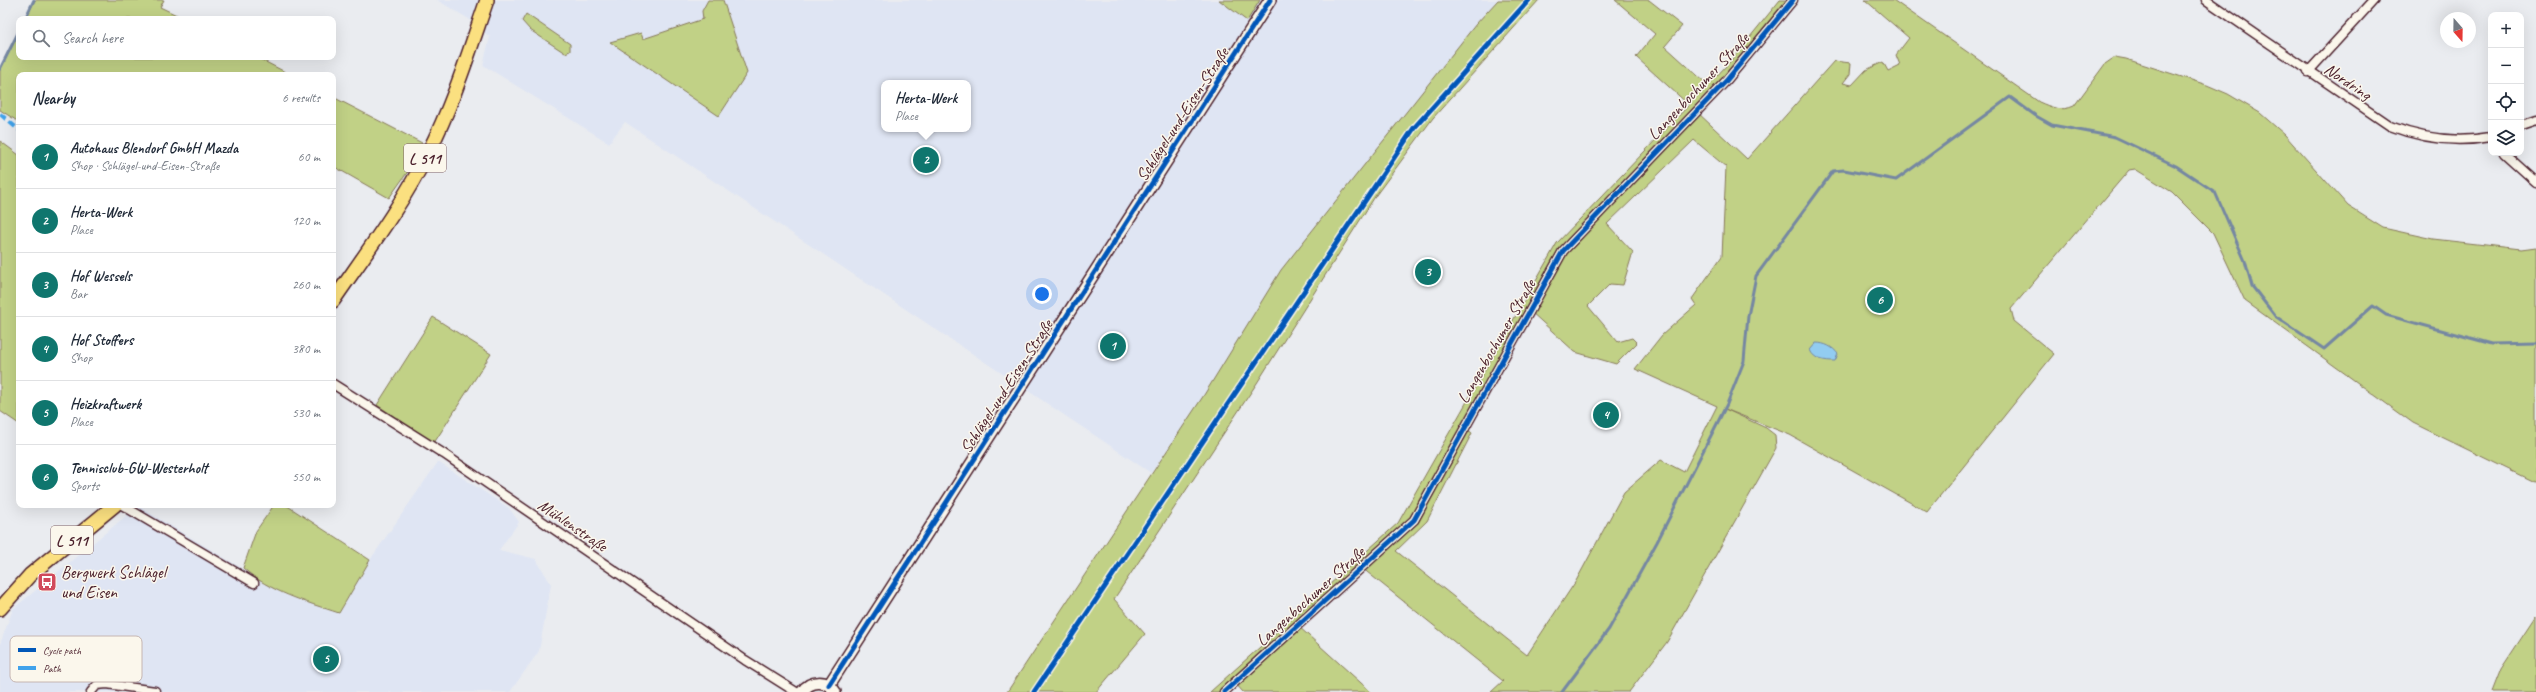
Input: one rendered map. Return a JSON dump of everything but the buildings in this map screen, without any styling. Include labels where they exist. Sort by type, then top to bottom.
[{"type":"main road","name":"L 511","points":[[336,297],[398,206],[428,154],[451,104],[487,0]]},
{"type":"main road","name":"L 511","points":[[0,609],[30,575],[111,508]]},
{"type":"main road","name":"L 511","points":[[0,597],[21,579],[30,575]]},
{"type":"street","name":"Schlägel-und-Eisen-Straße","points":[[802,692],[813,683],[832,689],[1270,0]]},
{"type":"street","name":"Langenbochumer Straße","points":[[1224,692],[1414,520],[1563,251],[1726,81],[1793,0]]},
{"type":"street","name":"Nordring","points":[[2206,0],[2379,120],[2411,134],[2447,140],[2488,137]]},
{"type":"street","points":[[2308,72],[2374,0]]},
{"type":"street","points":[[2524,125],[2536,121]]},
{"type":"street","points":[[2507,156],[2536,182]]},
{"type":"street","name":"Mühlenstraße","points":[[336,386],[444,454],[745,660],[796,692]]},
{"type":"street","points":[[127,508],[254,583]]},
{"type":"street","points":[[90,692],[97,685],[107,684],[155,691]]},
{"type":"shaded area","points":[[437,0],[1498,0],[1477,23],[1381,147],[1151,473],[625,122],[609,143],[483,65],[490,37],[469,19]]},
{"type":"shaded area","points":[[438,462],[509,508],[519,522],[499,550],[536,559],[551,584],[539,651],[510,692],[0,692],[0,644],[13,609],[136,508],[141,508],[286,595],[339,613],[370,560]]},
{"type":"green space","points":[[35,0],[164,0],[160,7],[179,16],[27,16]]},
{"type":"green space","points":[[708,0],[723,0],[747,73],[719,116],[610,42],[641,33],[643,39],[703,19],[702,11]]},
{"type":"green space","points":[[1219,0],[1260,0],[1247,21]]},
{"type":"green space","points":[[1498,0],[1539,0],[1433,118],[1376,195],[1257,383],[1114,599],[1145,634],[1096,692],[1007,692],[1204,395],[1281,270],[1476,24]]},
{"type":"green space","points":[[1615,0],[1649,0],[1682,26],[1665,46],[1708,85],[1728,64],[1780,0],[1793,0],[1696,111],[1747,159],[1834,61],[1851,63],[1850,74],[1843,83],[1852,85],[1866,70],[1883,62],[1888,71],[1900,65],[1896,55],[1909,38],[1865,0],[1893,0],[2039,102],[2048,106],[2065,109],[2074,106],[2105,64],[2115,57],[2126,59],[2207,85],[2228,94],[2260,113],[2285,135],[2348,206],[2383,228],[2433,239],[2521,249],[2536,247],[2536,483],[2413,423],[2245,301],[2213,233],[2172,192],[2135,169],[2129,170],[2011,309],[2014,321],[2054,354],[1927,512],[1790,435],[1725,409],[1766,428],[1775,435],[1776,448],[1667,642],[1629,692],[1491,692],[1503,681],[1362,568],[1298,626],[1371,692],[1243,692],[1235,683],[1224,692],[1210,692],[1398,523],[1557,243],[1689,105],[1636,57],[1655,34]],"holes":[[[1694,140],[1726,167],[1722,256],[1692,299],[1696,305],[1662,335],[1635,369],[1717,406],[1684,472],[1661,460],[1624,492],[1576,581],[1527,655],[1396,551],[1427,521],[1472,433],[1464,427],[1530,311],[1575,352],[1616,364],[1637,343],[1632,338],[1618,342],[1588,306],[1610,284],[1623,285],[1633,252],[1607,224]]]},
{"type":"green space","points":[[526,14],[570,44],[570,51],[565,53],[530,30],[522,21]]},
{"type":"green space","points":[[16,39],[16,60],[262,60],[285,72],[16,72],[16,120],[0,110],[0,70]]},
{"type":"green space","points":[[336,99],[422,143],[409,170],[389,198],[336,168]]},
{"type":"green space","points":[[0,141],[16,153],[16,422],[0,411]]},
{"type":"green space","points":[[433,317],[491,354],[434,443],[377,405]]},
{"type":"green space","points":[[272,508],[291,508],[370,560],[339,613],[277,590],[265,584],[243,568],[256,531]]},
{"type":"green space","points":[[2536,616],[2536,692],[2492,692],[2501,669]]},
{"type":"water","points":[[1816,343],[1826,345],[1834,349],[1838,354],[1835,361],[1824,360],[1814,356],[1810,350]]},
{"type":"waterway","points":[[26,16],[34,0]]},
{"type":"waterway","points":[[0,69],[16,37]]},
{"type":"waterway","points":[[1562,692],[1609,629],[1657,542],[1727,404],[1744,361],[1748,316],[1756,276],[1833,171],[1844,170],[1896,180],[2010,97],[2036,116],[2052,125],[2115,137],[2176,166],[2215,192],[2245,261],[2252,286],[2275,316],[2324,349],[2373,306],[2386,315],[2492,344],[2536,343]]},
{"type":"marked path","points":[[0,114],[16,127]]},
{"type":"cycle path","points":[[829,685],[1270,0]]},
{"type":"cycle path","points":[[1034,692],[1414,128],[1529,0]]},
{"type":"cycle path","points":[[1224,692],[1414,520],[1563,251],[1726,81],[1793,0]]},
{"type":"place","name":"Herta-Werk","points":[[926,160]]},
{"type":"place","name":"Hof Wessels","points":[[1428,272]]},
{"type":"place","name":"Tennisclub-GW-Westerholt","points":[[1880,300]]},
{"type":"place","name":"Autohaus Blendorf GmbH Mazda","points":[[1113,346]]},
{"type":"place","name":"Hof Stoffers","points":[[1606,415]]},
{"type":"place","name":"Bergwerk Schlägel und Eisen","points":[[47,582]]},
{"type":"place","name":"Heizkraftwerk","points":[[326,659]]}]
